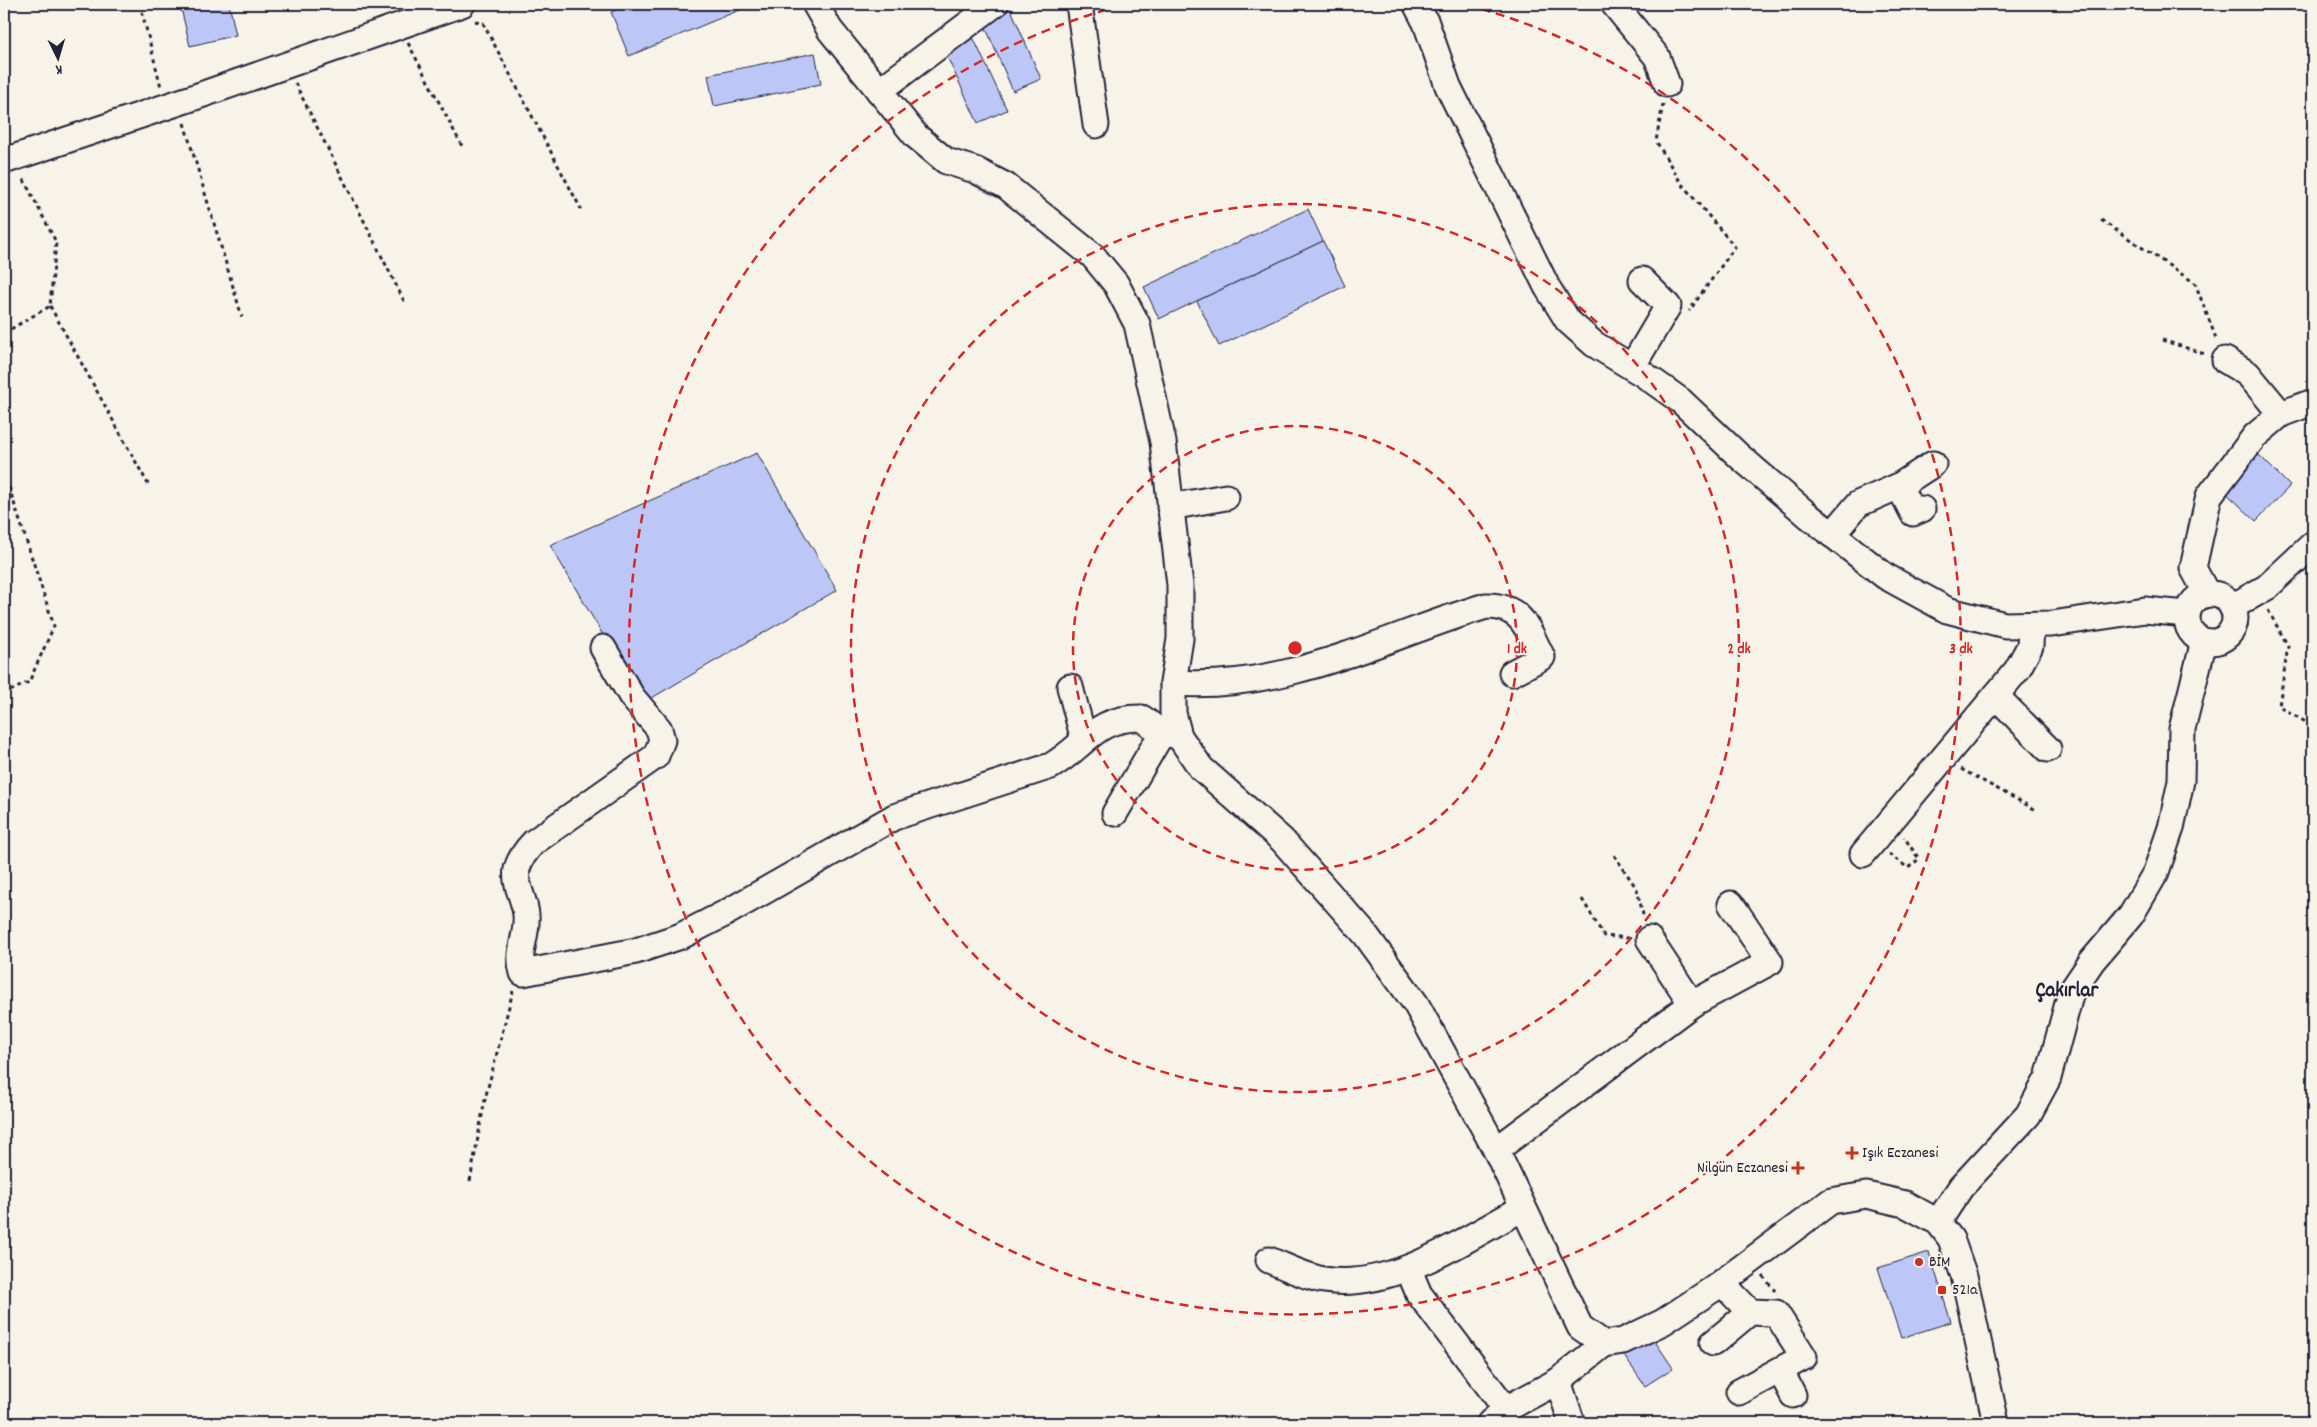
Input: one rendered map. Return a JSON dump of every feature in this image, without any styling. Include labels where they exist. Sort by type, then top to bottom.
[{"type":"street","points":[[8,159],[172,105],[460,4]]},
{"type":"street","points":[[815,4],[830,30],[916,136],[946,161],[975,170],[1006,186],[1093,256],[1116,284],[1136,324],[1162,442],[1180,585],[1180,639],[1170,735],[1115,813]]},
{"type":"street","points":[[879,91],[994,4]]},
{"type":"street","points":[[1079,4],[1096,125]]},
{"type":"street","points":[[1416,4],[1426,23],[1448,86],[1547,287],[1568,321],[1594,344],[1632,367],[1681,402],[1739,456],[1885,576],[1947,610],[2005,626],[2032,625],[2145,610],[2187,614]]},
{"type":"street","points":[[1614,4],[1657,57],[1666,84]]},
{"type":"street","points":[[1632,367],[1668,306],[1642,280]]},
{"type":"street","points":[[2225,360],[2248,374],[2281,414]]},
{"type":"street","points":[[2207,594],[2194,568],[2209,496],[2256,436],[2281,414],[2313,402]]},
{"type":"street","points":[[1832,534],[1858,504],[1899,486],[1933,464]]},
{"type":"street","points":[[1899,486],[1912,513],[1922,509]]},
{"type":"street","points":[[1170,507],[1226,497]]},
{"type":"street","points":[[2232,606],[2267,587],[2313,544]]},
{"type":"street","points":[[2207,594],[2222,596],[2232,606],[2234,622],[2227,636],[2212,642],[2204,641],[2192,634],[2187,614],[2193,601],[2207,594]]},
{"type":"street","points":[[1174,683],[1210,684],[1270,678],[1345,656],[1486,606],[1501,607],[1517,614],[1523,621],[1542,657],[1512,673]]},
{"type":"street","points":[[1868,848],[1996,696],[2024,658],[2030,646],[2032,625]]},
{"type":"street","points":[[1938,1222],[1961,1187],[2028,1115],[2048,1078],[2071,992],[2092,961],[2131,915],[2156,872],[2171,828],[2179,790],[2182,729],[2204,641]]},
{"type":"street","points":[[604,648],[632,697],[659,729],[661,746],[656,756],[534,842],[523,854],[516,879],[526,914],[520,956],[523,973],[636,951],[681,936],[724,914],[894,817],[932,803],[1037,772],[1061,760],[1104,725],[1129,718],[1142,718],[1170,735],[1201,768],[1282,840],[1365,934],[1416,1004],[1496,1150],[1580,1327],[1604,1344]]},
{"type":"street","points":[[1070,687],[1084,740]]},
{"type":"street","points":[[1996,696],[2048,749]]},
{"type":"street","points":[[1496,1150],[1692,1004],[1770,962],[1731,904]]},
{"type":"street","points":[[1649,939],[1692,1004]]},
{"type":"street","points":[[1408,1268],[1419,1294],[1498,1416],[1558,1381],[1604,1344],[1623,1341],[1662,1322],[1722,1282],[1831,1201],[1866,1195],[1905,1204],[1938,1222],[1950,1239],[1964,1276],[1996,1423]]},
{"type":"street","points":[[1269,1260],[1322,1280],[1348,1281],[1370,1278],[1408,1268],[1435,1256],[1522,1208]]},
{"type":"street","points":[[1722,1282],[1750,1312]]},
{"type":"street","points":[[1713,1343],[1750,1312],[1776,1313],[1804,1357],[1739,1392]]},
{"type":"street","points":[[1780,1370],[1793,1395]]},
{"type":"street","points":[[1558,1381],[1572,1423]]},
{"type":"path","points":[[140,4],[242,317]]},
{"type":"path","points":[[460,4],[466,19],[483,23],[580,209]]},
{"type":"path","points":[[398,25],[463,148]]},
{"type":"path","points":[[286,65],[405,303]]},
{"type":"path","points":[[1666,84],[1656,141],[1681,183],[1735,247],[1683,318]]},
{"type":"path","points":[[8,159],[56,242],[50,306],[148,484]]},
{"type":"path","points":[[2101,220],[2195,283],[2225,360]]},
{"type":"path","points":[[4,333],[50,306]]},
{"type":"path","points":[[2162,340],[2225,360]]},
{"type":"path","points":[[4,472],[54,626],[29,682],[4,694]]},
{"type":"path","points":[[2257,593],[2288,646],[2279,706],[2309,724]]},
{"type":"path","points":[[1943,759],[2038,811]]},
{"type":"path","points":[[1868,848],[1908,868],[1919,859],[1892,820]]},
{"type":"path","points":[[1582,899],[1604,936],[1649,939],[1637,889],[1614,855]]},
{"type":"path","points":[[470,1181],[485,1099],[514,986],[523,973]]},
{"type":"building","points":[[180,4],[229,4],[236,35],[190,46]]},
{"type":"building","points":[[630,4],[754,4],[629,56],[611,12]]},
{"type":"building","points":[[1010,7],[1041,79],[1013,91],[982,19]]},
{"type":"building","points":[[973,37],[1007,110],[978,123],[944,50]]},
{"type":"building","points":[[815,53],[821,84],[714,106],[708,75]]},
{"type":"building","points":[[1308,209],[1323,241],[1159,319],[1144,287]]},
{"type":"building","points":[[1323,241],[1345,286],[1219,346],[1197,301]]},
{"type":"building","points":[[757,453],[837,590],[643,703],[550,545]]},
{"type":"building","points":[[2259,455],[2290,486],[2256,521],[2224,491]]},
{"type":"building","points":[[1929,1252],[1951,1322],[1901,1338],[1878,1268]]},
{"type":"building","points":[[1650,1334],[1673,1368],[1645,1386],[1622,1353]]},
{"type":"place","name":"Işık Eczanesi","points":[[1852,1153]]},
{"type":"place","name":"Nilgün Eczanesi","points":[[1798,1168]]},
{"type":"place","name":"BİM","points":[[1919,1262]]},
{"type":"place","name":"521a","points":[[1942,1290]]},
{"type":"district","name":"Çakırlar","points":[[2067,992]]}]
